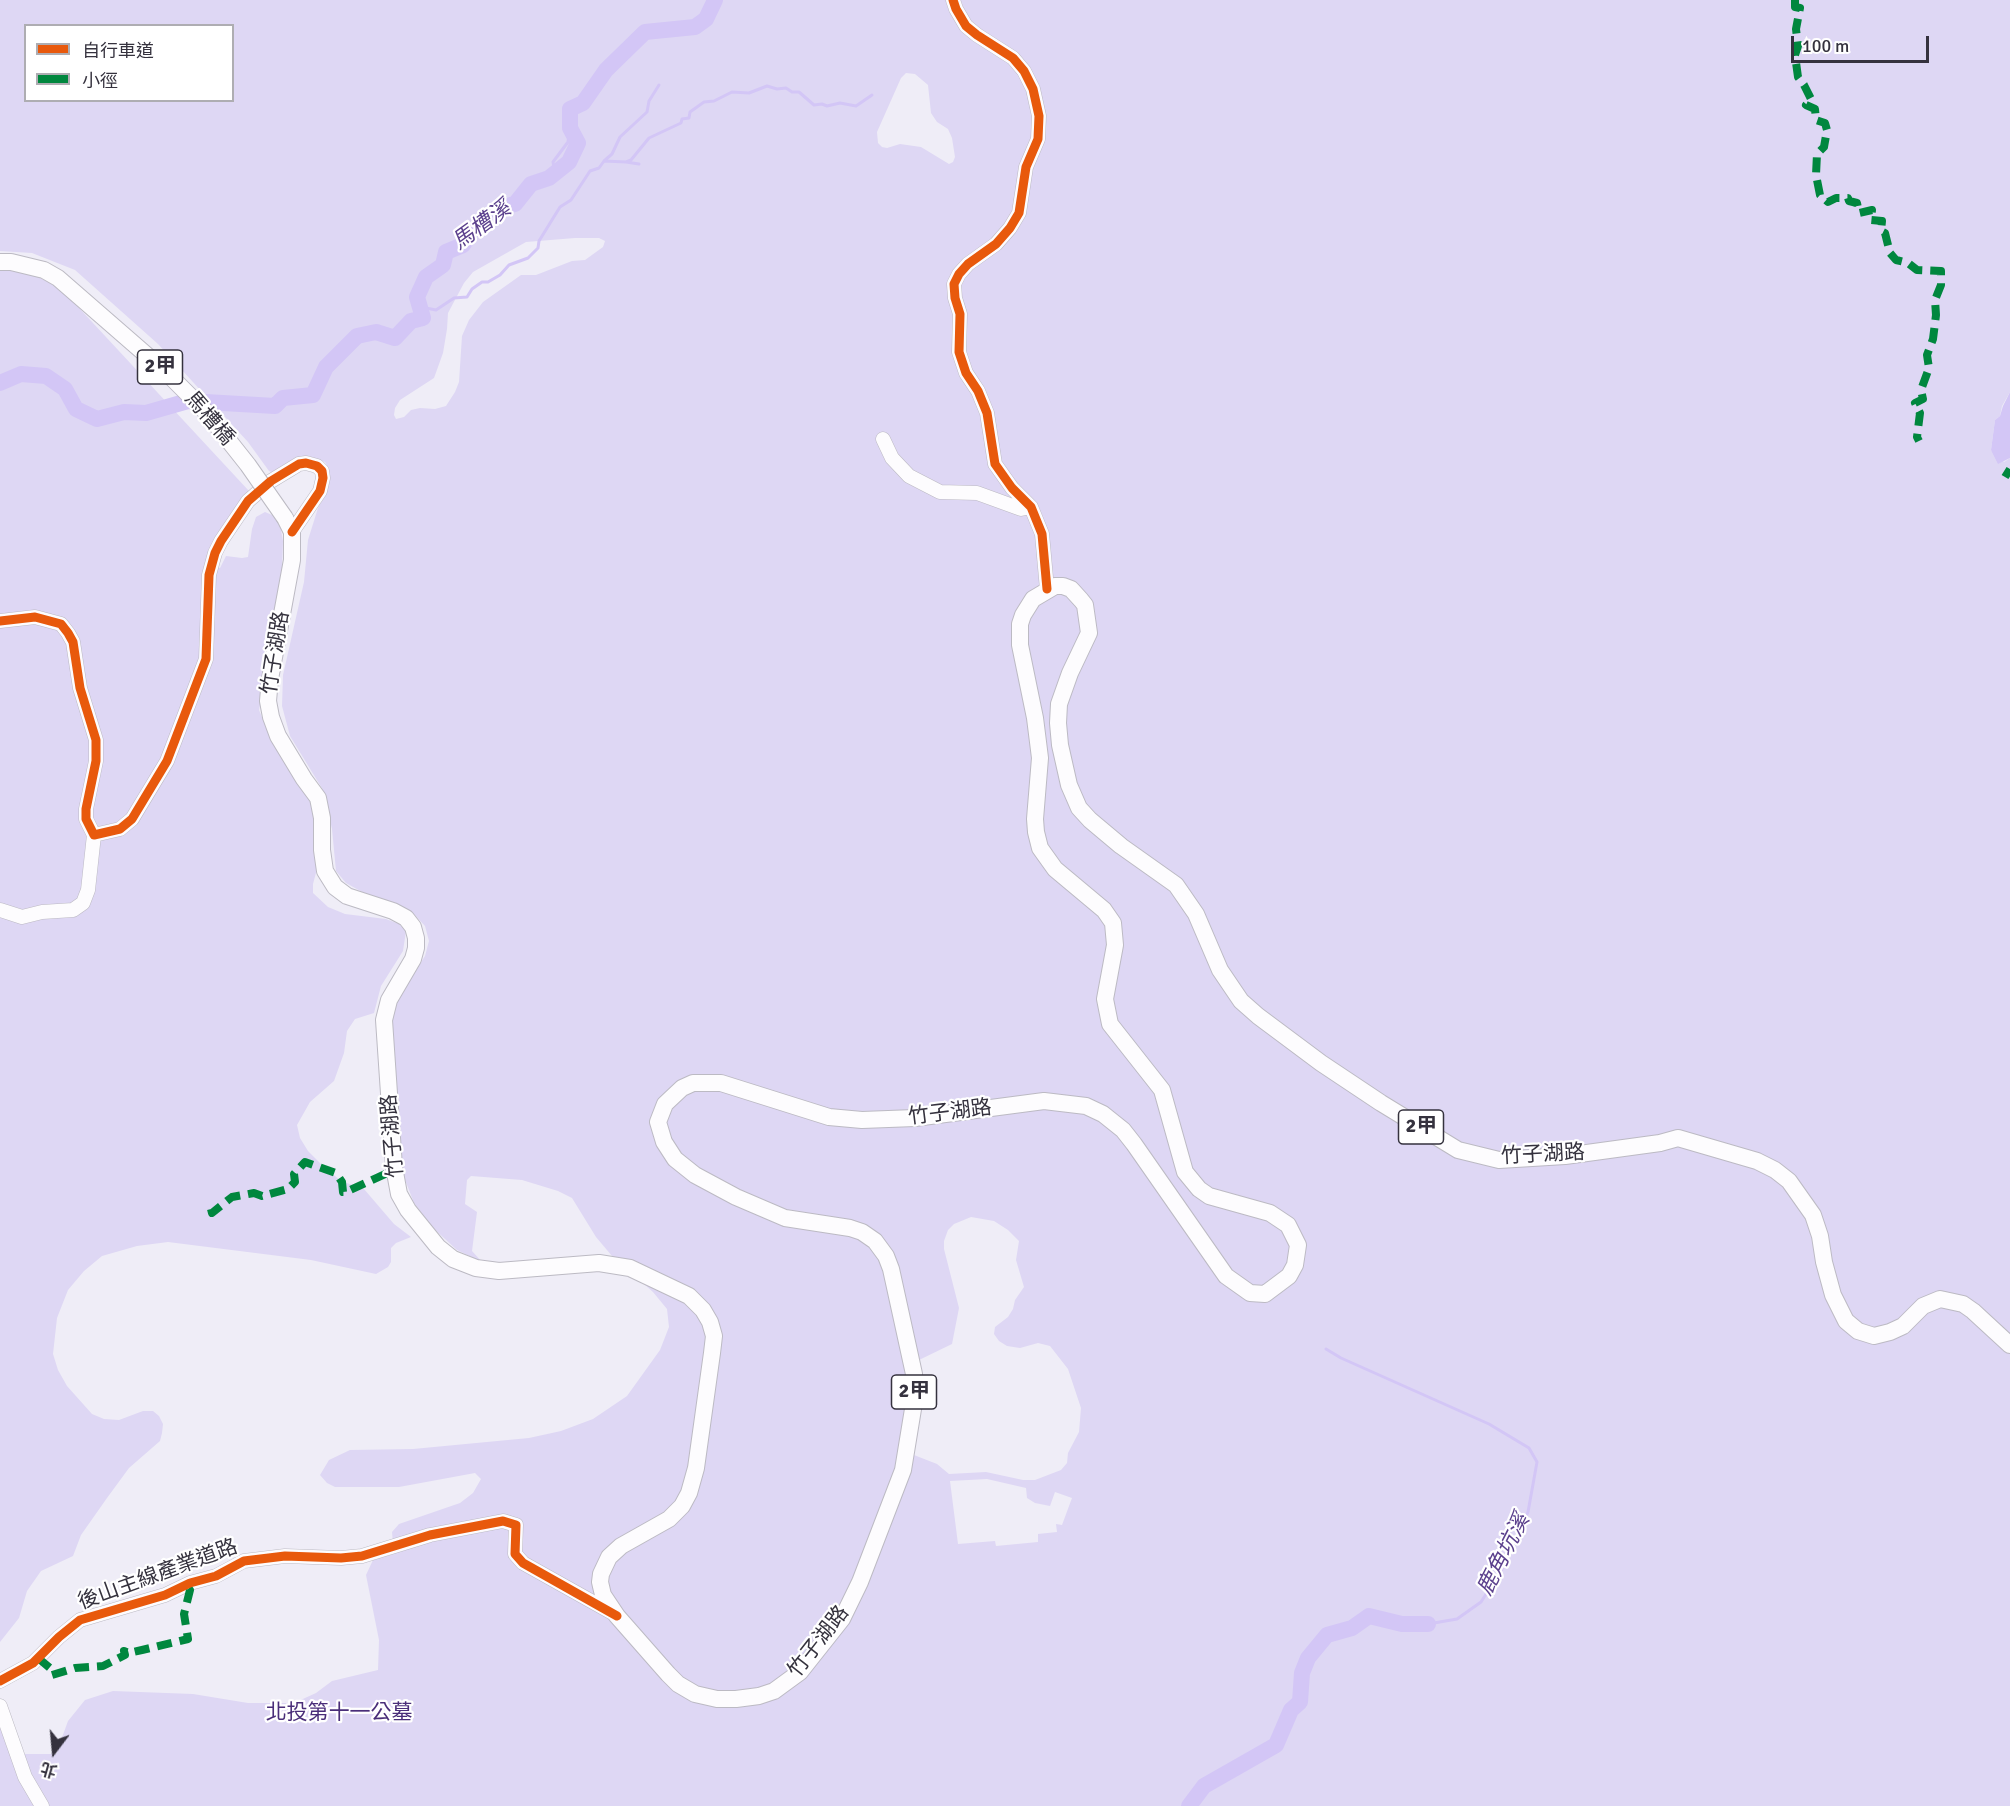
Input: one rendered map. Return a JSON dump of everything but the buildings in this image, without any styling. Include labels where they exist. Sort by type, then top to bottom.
[{"type":"main road","name":"馬槽橋","points":[[0,262],[11,262],[44,270],[58,278],[166,372],[206,412],[248,465],[288,525]]},
{"type":"main road","name":"竹子湖路","points":[[288,525],[292,560],[270,679],[268,701],[271,717],[278,736],[318,798],[322,818],[322,850],[325,871],[335,887],[346,896],[393,911],[406,918],[413,927],[416,938],[416,948],[412,959],[388,1000],[384,1020],[394,1167],[399,1194],[408,1210],[438,1247],[453,1259],[476,1268],[499,1271],[599,1263],[630,1268],[689,1296],[703,1310],[710,1322],[714,1336],[712,1353],[696,1468],[688,1493],[682,1506],[669,1519],[621,1546],[609,1557],[600,1582],[603,1595],[617,1616],[668,1674],[678,1684],[695,1694],[717,1699],[736,1699],[759,1696],[774,1691],[800,1672],[842,1619],[860,1582],[903,1470],[914,1403],[914,1374],[891,1269],[875,1241],[862,1232],[850,1228],[785,1218],[715,1186],[675,1160],[664,1142],[658,1122],[665,1104],[682,1088],[693,1083],[721,1083],[829,1117],[862,1120],[915,1118],[1044,1101],[1086,1106],[1123,1130],[1226,1276],[1250,1293],[1265,1294],[1289,1276],[1295,1265],[1298,1245],[1288,1225],[1270,1213],[1209,1196],[1199,1189],[1185,1172],[1162,1090],[1110,1024],[1105,999],[1115,945],[1113,923],[1104,910],[1055,868],[1040,848],[1035,832],[1040,758],[1035,718],[1020,645],[1020,624],[1033,598],[1047,589],[1063,586],[1071,590],[1085,605],[1089,633],[1070,673],[1059,704],[1060,745],[1069,785],[1079,808],[1121,846],[1176,885],[1196,914],[1220,970],[1241,1001],[1258,1016],[1321,1063],[1458,1150],[1498,1160],[1543,1158],[1650,1144],[1678,1138],[1757,1161],[1789,1180],[1804,1198],[1814,1215],[1833,1295],[1846,1321],[1858,1330],[1874,1335],[1890,1332],[1904,1326],[1923,1306],[1940,1299],[1963,1304],[2010,1345]]},
{"type":"street","points":[[953,0],[966,26],[1013,57],[1024,71],[1033,89],[1039,116],[1038,139],[1026,167],[1019,213],[996,244],[968,264],[954,284],[960,314],[959,352],[966,373],[978,391],[987,413],[995,464],[1012,488],[1031,507],[1042,534],[1047,589]]},
{"type":"street","points":[[883,439],[892,458],[909,476],[940,492],[977,493],[1020,509],[1031,507]]},
{"type":"street","points":[[94,835],[120,829],[132,819],[167,761],[206,659],[209,575],[221,541],[248,501],[271,481],[299,464],[317,466],[322,471],[323,478],[320,491],[288,525]]},
{"type":"street","points":[[0,621],[35,617],[61,624],[69,633],[73,642],[80,688],[96,740],[96,761],[86,809],[86,819],[94,835],[88,890],[83,903],[73,910],[22,916],[0,910]]},
{"type":"street","name":"後山主線產業道路","points":[[0,1681],[33,1663],[59,1636],[80,1620],[165,1595],[190,1583],[216,1576],[244,1561],[285,1556],[341,1558],[362,1556],[430,1535],[503,1521],[516,1525],[515,1554],[523,1563],[617,1616]]},
{"type":"street","points":[[0,1706],[25,1777],[42,1806]]},
{"type":"green space","name":"北投第十一公墓","points":[[0,0],[2010,0],[2010,392],[2002,406],[2000,416],[1995,420],[1991,450],[2004,462],[2010,458],[2010,1806],[0,1806],[0,1720],[12,1754],[56,1754],[68,1721],[85,1700],[113,1691],[193,1694],[248,1703],[294,1703],[316,1693],[332,1681],[378,1670],[379,1640],[366,1575],[373,1560],[394,1554],[392,1532],[399,1524],[460,1503],[473,1493],[481,1479],[475,1473],[399,1487],[335,1487],[327,1483],[320,1475],[329,1460],[350,1450],[413,1449],[529,1438],[561,1431],[593,1419],[627,1396],[660,1350],[669,1327],[667,1309],[653,1292],[612,1256],[596,1237],[572,1198],[558,1191],[522,1180],[471,1176],[467,1180],[465,1204],[477,1212],[472,1251],[482,1262],[457,1250],[432,1227],[414,1203],[404,1177],[390,1038],[392,1015],[398,999],[425,956],[429,941],[425,926],[412,912],[373,898],[346,883],[336,871],[332,829],[323,790],[290,736],[282,706],[283,675],[304,582],[308,540],[329,483],[329,469],[325,462],[309,456],[302,457],[274,473],[269,471],[248,442],[158,344],[75,270],[32,253],[0,251]],"holes":[[[906,73],[915,74],[928,85],[931,113],[937,122],[948,129],[952,138],[955,157],[953,162],[949,164],[921,147],[900,144],[887,148],[878,143],[877,132],[901,78]],[[599,238],[605,241],[603,247],[585,260],[572,261],[536,275],[521,275],[483,302],[469,320],[462,336],[459,382],[446,406],[411,410],[404,417],[396,419],[395,408],[400,400],[434,378],[443,353],[448,313],[464,283],[473,272],[526,242]],[[971,1217],[994,1221],[1019,1241],[1016,1260],[1024,1287],[1015,1300],[1008,1317],[995,1327],[994,1334],[1007,1346],[1020,1348],[1038,1343],[1050,1346],[1068,1369],[1081,1408],[1079,1432],[1068,1453],[1067,1463],[1061,1470],[1035,1480],[1023,1480],[986,1472],[949,1474],[937,1464],[914,1455],[919,1424],[919,1360],[952,1344],[959,1308],[944,1249],[948,1230],[954,1224]],[[987,1479],[1026,1488],[1027,1498],[1035,1503],[1050,1506],[1055,1492],[1072,1498],[1062,1525],[1056,1524],[1057,1532],[1038,1534],[1038,1542],[996,1546],[995,1541],[958,1544],[950,1481]]]},
{"type":"green space","points":[[0,271],[34,275],[67,295],[249,491],[215,567],[220,568],[226,556],[248,557],[256,517],[265,512],[272,515],[280,525],[283,541],[281,597],[259,710],[266,727],[316,805],[320,858],[313,893],[328,907],[345,914],[386,919],[399,924],[406,931],[403,951],[381,986],[374,1013],[355,1019],[347,1031],[344,1053],[334,1081],[310,1102],[297,1125],[300,1138],[308,1151],[323,1166],[341,1181],[364,1189],[394,1224],[411,1237],[396,1243],[391,1248],[391,1262],[388,1267],[376,1274],[311,1260],[168,1242],[137,1246],[102,1256],[84,1271],[68,1290],[57,1318],[53,1354],[58,1370],[67,1386],[92,1414],[104,1419],[119,1420],[143,1411],[153,1411],[163,1424],[162,1433],[160,1441],[129,1468],[107,1498],[81,1535],[73,1556],[41,1571],[27,1591],[19,1618],[0,1642]]},
{"type":"shaded area","points":[[2010,392],[2010,458],[1998,464],[1991,450],[1995,420],[2000,416]]},
{"type":"waterway","name":"馬槽溪","points":[[0,383],[21,374],[46,376],[65,389],[76,409],[97,419],[124,412],[146,413],[188,401],[275,406],[283,398],[313,395],[326,367],[357,336],[376,332],[395,338],[411,321],[423,318],[417,297],[426,277],[443,265],[446,252],[463,245],[472,231],[495,217],[502,207],[515,204],[531,184],[549,178],[569,162],[578,143],[570,128],[570,109],[583,103],[606,70],[645,32],[695,27],[706,19],[715,0]]},
{"type":"waterway","points":[[604,161],[612,154],[620,137],[647,112],[649,101],[659,85]]},
{"type":"waterway","points":[[421,307],[436,310],[454,298],[467,297],[472,289],[482,282],[488,282],[500,275],[509,265],[528,258],[538,248],[539,241],[560,207],[571,200],[590,171],[599,168],[604,161],[626,162],[631,160],[649,138],[681,123],[682,119],[689,118],[690,112],[704,102],[714,101],[732,92],[749,93],[767,86],[799,92],[814,105],[827,106],[840,103],[856,106],[872,95]]},
{"type":"waterway","points":[[555,173],[553,162],[568,142],[570,128]]},
{"type":"waterway","points":[[626,162],[639,164]]},
{"type":"waterway","name":"鹿角坑溪","points":[[1326,1349],[1341,1358],[1489,1424],[1529,1448],[1537,1462],[1528,1512],[1504,1566],[1481,1602],[1457,1619],[1428,1624]]},
{"type":"waterway","name":"鹿角坑溪","points":[[1189,1806],[1204,1786],[1276,1745],[1291,1710],[1300,1702],[1302,1673],[1308,1658],[1327,1635],[1352,1628],[1369,1616],[1402,1624],[1428,1624]]},
{"type":"marked path","points":[[1795,0],[1795,7],[1800,8],[1796,29],[1798,46],[1795,55],[1798,77],[1811,99],[1806,105],[1815,109],[1816,120],[1825,123],[1827,130],[1824,147],[1817,154],[1816,175],[1820,195],[1828,202],[1836,198],[1848,198],[1849,201],[1857,203],[1859,213],[1872,210],[1871,220],[1882,221],[1881,231],[1885,233],[1890,253],[1896,260],[1908,263],[1917,270],[1941,271],[1941,285],[1935,300],[1933,339],[1927,355],[1929,368],[1921,390],[1923,399],[1915,403],[1920,413],[1917,437],[1919,441]]},
{"type":"marked path","points":[[2005,477],[2010,469]]},
{"type":"marked path","points":[[211,1209],[212,1213],[232,1197],[254,1193],[262,1196],[288,1189],[295,1182],[294,1174],[305,1162],[336,1173],[342,1182],[343,1192],[394,1170]]},
{"type":"marked path","points":[[38,1658],[50,1668],[52,1675],[75,1668],[103,1666],[125,1655],[124,1651],[129,1653],[188,1639],[184,1614],[190,1583]]},
{"type":"cycle path","points":[[953,0],[966,26],[1013,58],[1024,71],[1033,89],[1039,116],[1038,139],[1026,167],[1019,213],[996,244],[968,264],[954,284],[960,314],[959,352],[966,373],[978,391],[987,413],[995,464],[1012,488],[1031,507],[1042,534],[1047,589]]},
{"type":"cycle path","points":[[0,621],[35,617],[61,624],[68,633],[73,642],[80,688],[96,740],[96,761],[86,819],[94,835],[120,829],[132,819],[167,761],[206,659],[209,575],[221,541],[248,501],[271,481],[299,464],[317,466],[322,471],[323,478],[320,491],[292,532]]},
{"type":"cycle path","points":[[0,1681],[33,1663],[80,1620],[165,1595],[190,1583],[216,1576],[244,1561],[285,1556],[341,1558],[362,1556],[430,1535],[503,1521],[516,1525],[515,1554],[523,1563],[617,1616]]}]
